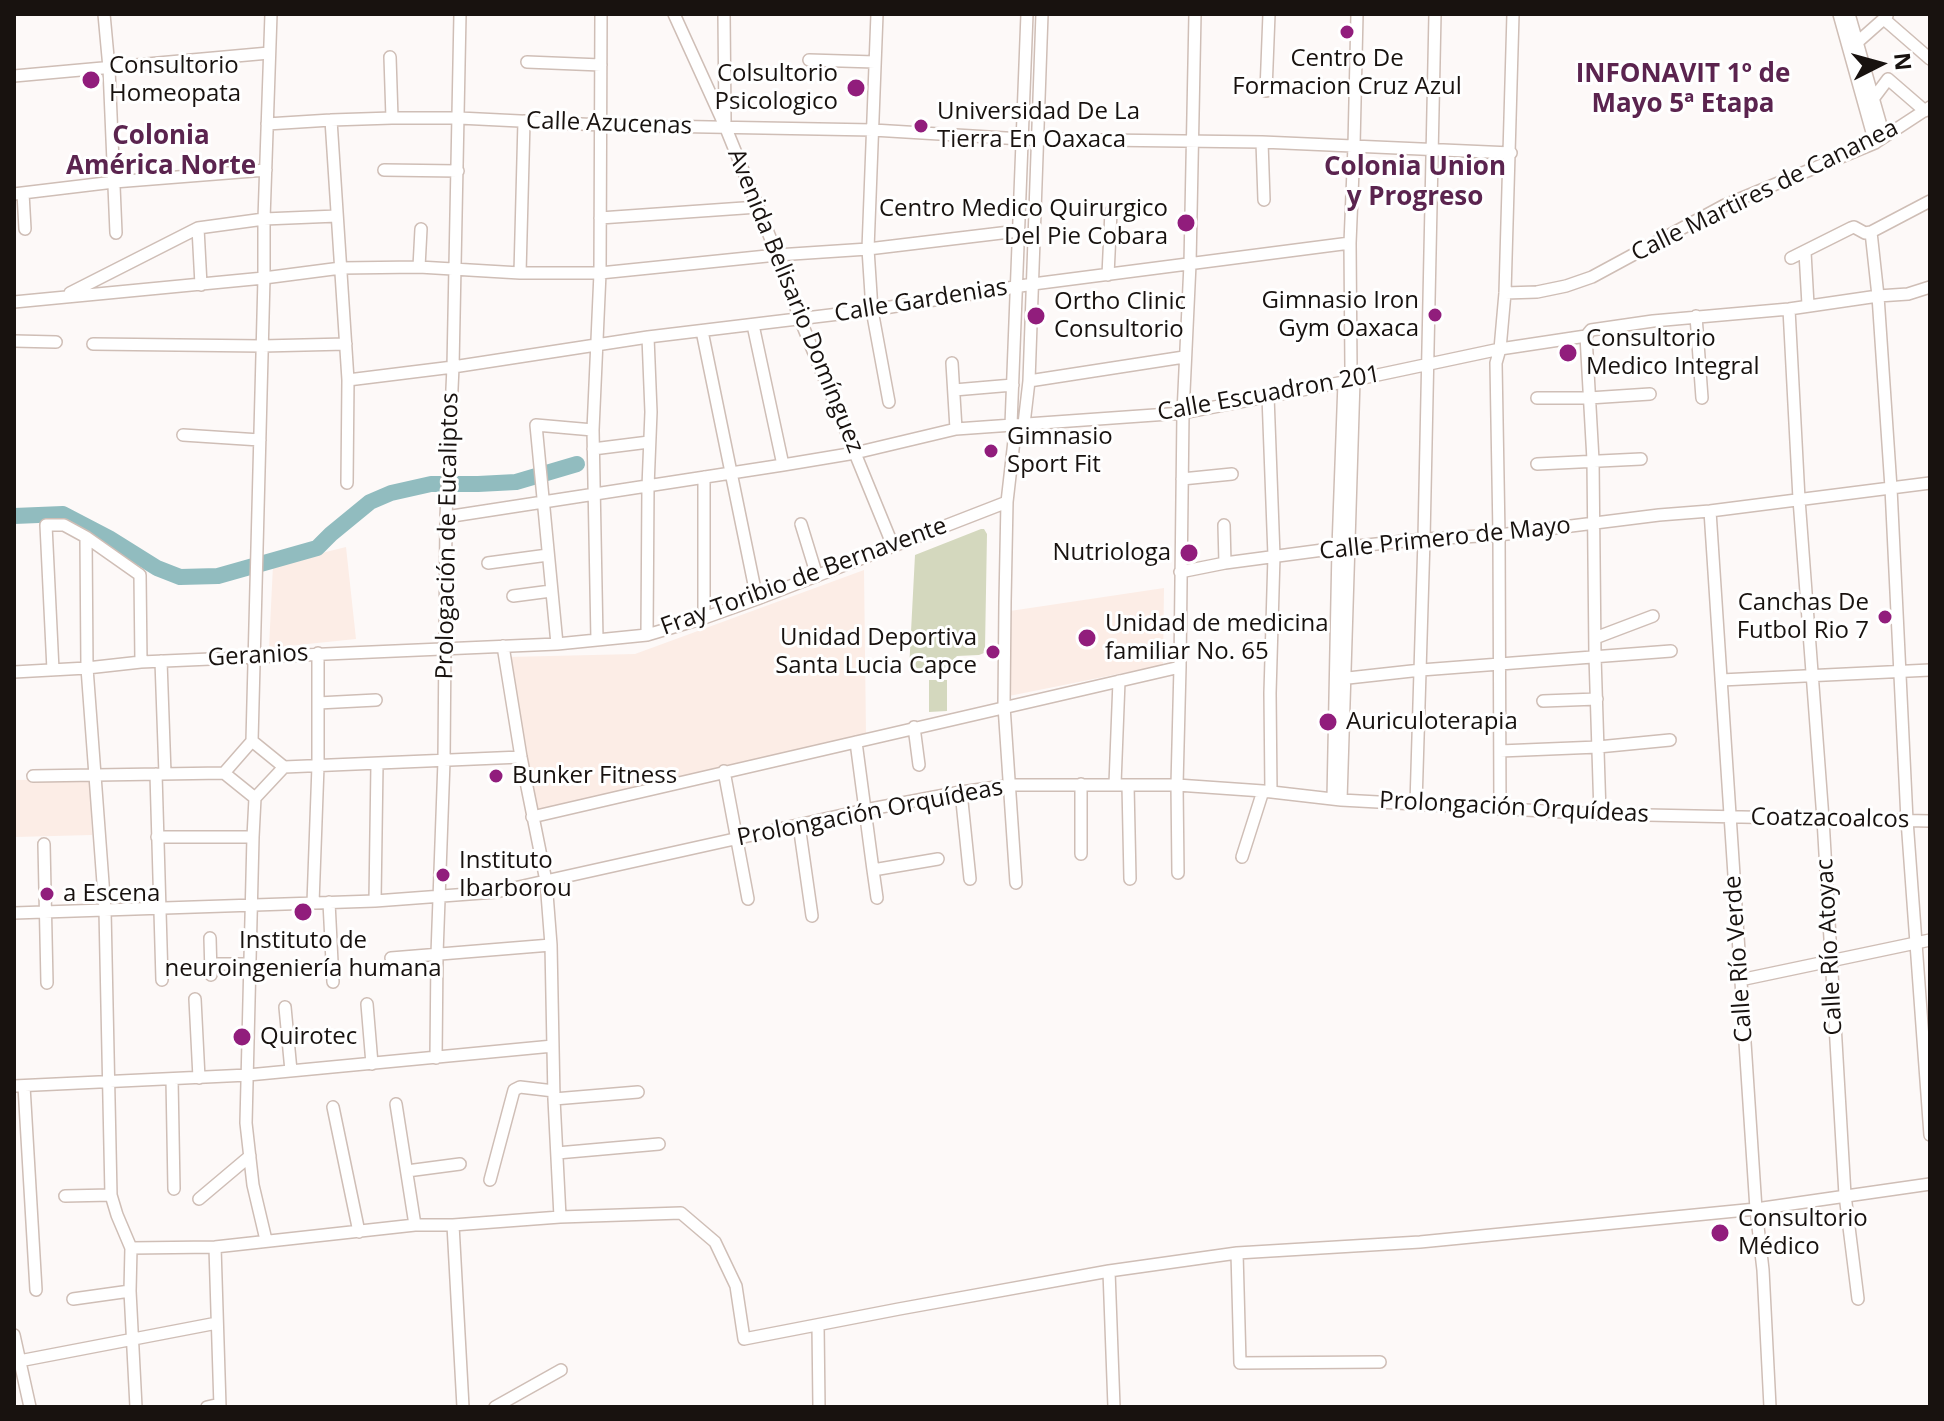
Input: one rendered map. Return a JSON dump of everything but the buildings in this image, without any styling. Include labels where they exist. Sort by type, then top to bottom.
[{"type":"street","points":[[104,14],[116,233]]},
{"type":"street","points":[[224,773],[252,741],[271,14]]},
{"type":"street","name":"Prologación de Eucaliptos","points":[[436,1058],[444,761],[446,517],[453,367],[460,14]]},
{"type":"street","points":[[597,640],[593,430],[600,273],[601,14]]},
{"type":"street","name":"Avenida Belisario Domínguez","points":[[674,14],[725,126],[893,546]]},
{"type":"street","points":[[724,14],[725,126]]},
{"type":"street","points":[[877,14],[868,249],[872,310],[889,402]]},
{"type":"street","points":[[1017,427],[1013,385],[1027,14]]},
{"type":"street","points":[[1016,883],[1004,706],[1007,502],[1017,427],[1029,381],[1042,14]]},
{"type":"street","points":[[1178,873],[1184,357],[1190,264],[1195,14]]},
{"type":"street","points":[[1266,91],[1269,14]]},
{"type":"street","points":[[1337,800],[1357,14]]},
{"type":"street","points":[[1416,804],[1435,14]]},
{"type":"street","points":[[1500,809],[1496,363],[1505,293],[1513,14]]},
{"type":"street","points":[[1839,14],[1873,99],[1880,140]]},
{"type":"street","points":[[1849,14],[1853,46],[1880,140]]},
{"type":"street","points":[[1853,46],[1886,16],[1930,59]]},
{"type":"street","points":[[14,76],[269,53]]},
{"type":"street","points":[[390,57],[392,118]]},
{"type":"street","points":[[809,60],[875,62]]},
{"type":"street","points":[[527,62],[601,65]]},
{"type":"street","points":[[1873,99],[1888,79],[1927,109]]},
{"type":"street","name":"Calle Martires de Cananea","points":[[1505,293],[1537,292],[1592,277],[1725,205],[1880,140],[1927,109]]},
{"type":"street","name":"Calle Azucenas","points":[[267,124],[459,118],[601,125],[873,130],[1022,139],[1262,142],[1511,153]]},
{"type":"street","points":[[331,120],[348,380],[347,483]]},
{"type":"street","points":[[520,273],[524,121]]},
{"type":"street","points":[[1262,142],[1264,200]]},
{"type":"street","points":[[25,229],[18,193],[266,170]]},
{"type":"street","points":[[384,170],[458,171]]},
{"type":"street","points":[[1791,258],[1854,227],[1865,233],[1871,232],[1930,201]]},
{"type":"street","points":[[600,218],[758,207]]},
{"type":"street","points":[[1108,275],[1111,211]]},
{"type":"street","points":[[64,296],[198,228],[264,219],[337,216]]},
{"type":"street","points":[[198,228],[201,285]]},
{"type":"street","points":[[419,267],[421,229]]},
{"type":"street","points":[[14,302],[201,285],[341,268],[419,267],[520,273],[600,273],[868,249],[1018,231]]},
{"type":"street","points":[[1871,232],[1891,488],[1907,820],[1930,1135]]},
{"type":"street","name":"Calle Gardenias","points":[[348,380],[1350,243]]},
{"type":"street","points":[[1805,252],[1808,305]]},
{"type":"street","name":"Calle Escuadron 201","points":[[446,517],[855,453],[956,429],[1183,413],[1350,377],[1586,336],[1591,330],[1908,294],[1930,287]]},
{"type":"street","name":"Calle Río Atoyac","points":[[1789,309],[1845,1195],[1858,1299]]},
{"type":"street","points":[[1696,316],[1702,398]]},
{"type":"street","points":[[753,325],[783,465]]},
{"type":"street","points":[[702,331],[757,599]]},
{"type":"street","points":[[1586,336],[1593,460],[1600,814]]},
{"type":"street","points":[[647,635],[651,372],[648,337]]},
{"type":"street","points":[[14,341],[56,342]]},
{"type":"street","points":[[93,344],[346,344]]},
{"type":"street","points":[[1029,381],[1184,357]]},
{"type":"street","points":[[952,363],[956,429]]},
{"type":"street","points":[[954,390],[1013,385]]},
{"type":"street","points":[[1537,398],[1650,394]]},
{"type":"street","points":[[1242,857],[1267,791],[1274,556],[1268,396]]},
{"type":"street","points":[[557,644],[536,425],[593,430]]},
{"type":"street","points":[[183,435],[260,440]]},
{"type":"street","points":[[593,449],[649,442]]},
{"type":"street","points":[[1537,464],[1641,459]]},
{"type":"street","points":[[1182,479],[1232,474]]},
{"type":"street","points":[[704,477],[704,618]]},
{"type":"street","name":"Calle Primero de Mayo","points":[[1180,572],[1274,556],[1424,539],[1499,535],[1930,483]]},
{"type":"street","name":"Fray Toribio de Bernavente","points":[[503,646],[647,635],[757,599],[1007,502]]},
{"type":"street","name":"Calle Río Verde","points":[[1710,511],[1770,1407]]},
{"type":"street","points":[[801,524],[817,576]]},
{"type":"street","points":[[53,670],[46,525],[64,525],[140,575],[141,662]]},
{"type":"street","points":[[1224,525],[1225,563]]},
{"type":"street","points":[[86,537],[87,668],[105,910],[111,1195],[131,1248],[136,1407]]},
{"type":"street","points":[[488,563],[548,555]]},
{"type":"street","points":[[513,596],[551,591]]},
{"type":"street","points":[[1595,638],[1653,616]]},
{"type":"street","points":[[503,646],[546,881],[560,1217]]},
{"type":"street","name":"Geranios","points":[[14,672],[141,662],[503,646]]},
{"type":"street","points":[[1340,679],[1671,651]]},
{"type":"street","points":[[313,903],[318,653]]},
{"type":"street","points":[[161,661],[157,837],[162,980]]},
{"type":"street","points":[[532,817],[1180,667]]},
{"type":"street","points":[[1721,680],[1930,670]]},
{"type":"street","points":[[1119,681],[1121,784],[1130,879]]},
{"type":"street","points":[[1543,701],[1597,699]]},
{"type":"street","points":[[318,703],[376,700]]},
{"type":"street","points":[[914,727],[919,765]]},
{"type":"street","points":[[1500,751],[1670,740]]},
{"type":"street","points":[[252,741],[284,767],[521,757]]},
{"type":"street","points":[[856,742],[877,898]]},
{"type":"street","points":[[375,901],[377,764]]},
{"type":"street","points":[[266,1240],[253,1185],[246,1123],[253,837],[255,798],[284,767]]},
{"type":"street","points":[[724,771],[748,899]]},
{"type":"street","points":[[33,776],[224,773],[255,798]]},
{"type":"street","points":[[1081,784],[1081,854]]},
{"type":"street","name":"Prolongación Orquídeas","points":[[14,913],[375,901],[496,892],[865,810],[1010,785],[1177,785],[1267,791],[1337,800],[1600,814],[1729,816]]},
{"type":"street","points":[[961,792],[970,879]]},
{"type":"street","name":"Coatzacoalcos","points":[[1729,816],[1930,821]]},
{"type":"street","points":[[799,825],[812,916]]},
{"type":"street","points":[[157,837],[253,837]]},
{"type":"street","points":[[44,844],[47,983]]},
{"type":"street","points":[[873,870],[938,859]]},
{"type":"street","points":[[329,902],[333,982]]},
{"type":"street","points":[[210,938],[211,970],[251,964]]},
{"type":"street","points":[[1740,980],[1930,940]]},
{"type":"street","points":[[391,958],[551,945]]},
{"type":"street","points":[[195,999],[199,1078]]},
{"type":"street","points":[[367,1004],[372,1064]]},
{"type":"street","points":[[285,1007],[291,1071]]},
{"type":"street","points":[[36,1290],[19,1086],[248,1075],[553,1046]]},
{"type":"street","points":[[172,1079],[174,1189]]},
{"type":"street","points":[[490,1180],[514,1090],[520,1087],[554,1095],[638,1092]]},
{"type":"street","points":[[396,1104],[415,1225]]},
{"type":"street","points":[[333,1107],[359,1232]]},
{"type":"street","points":[[557,1153],[659,1144]]},
{"type":"street","points":[[199,1199],[250,1156]]},
{"type":"street","points":[[407,1171],[460,1164]]},
{"type":"street","points":[[131,1248],[215,1247],[415,1225],[681,1213],[715,1242],[736,1286],[744,1339],[1109,1271],[1237,1253],[1420,1242],[1756,1209],[1930,1184]]},
{"type":"street","points":[[65,1196],[111,1195]]},
{"type":"street","points":[[453,1225],[463,1407]]},
{"type":"street","points":[[207,1407],[220,1406],[215,1247]]},
{"type":"street","points":[[1237,1253],[1240,1363],[1380,1362]]},
{"type":"street","points":[[1109,1271],[1114,1407]]},
{"type":"street","points":[[73,1299],[130,1291]]},
{"type":"street","points":[[17,1361],[217,1323]]},
{"type":"street","points":[[818,1325],[819,1407]]},
{"type":"street","points":[[14,1335],[17,1361],[30,1407]]},
{"type":"street","points":[[495,1407],[561,1370]]},
{"type":"shaded area","points":[[346,547],[356,639],[269,648],[273,565]]},
{"type":"shaded area","points":[[864,570],[866,735],[534,815],[507,657],[635,654]]},
{"type":"shaded area","name":"Unidad de medicina familiar No. 65","points":[[1164,588],[1163,665],[1009,696],[1010,611]]},
{"type":"shaded area","points":[[90,779],[92,835],[16,837],[15,780]]},
{"type":"green space","points":[[981,529],[987,534],[984,653],[957,656],[943,670],[909,670],[915,555]]},
{"type":"green space","points":[[929,680],[947,680],[947,711],[929,712]]},
{"type":"waterway","points":[[14,516],[63,514],[157,568],[180,577],[218,576],[317,548],[370,502],[391,493],[431,484],[516,482],[577,464]]},
{"type":"place","name":"Centro De Formacion Cruz Azul","points":[[1347,32]]},
{"type":"place","name":"Consultorio Homeopata","points":[[91,80]]},
{"type":"place","name":"Colsultorio Psicologico","points":[[856,88]]},
{"type":"place","name":"Universidad De La Tierra En Oaxaca","points":[[921,126]]},
{"type":"place","name":"Centro Medico Quirurgico Del Pie Cobara","points":[[1186,223]]},
{"type":"place","name":"Gimnasio Iron Gym Oaxaca","points":[[1435,315]]},
{"type":"place","name":"Ortho Clinic Consultorio","points":[[1036,316]]},
{"type":"place","name":"Consultorio Medico Integral","points":[[1568,353]]},
{"type":"place","name":"Gimnasio Sport Fit","points":[[991,451]]},
{"type":"place","name":"Nutriologa","points":[[1189,553]]},
{"type":"place","name":"Canchas De Futbol Rio 7","points":[[1885,617]]},
{"type":"place","name":"Unidad de medicina familiar No. 65","points":[[1087,638]]},
{"type":"place","name":"Unidad Deportiva Santa Lucia Capce","points":[[993,652]]},
{"type":"place","name":"Auriculoterapia","points":[[1328,722]]},
{"type":"place","name":"Bunker Fitness","points":[[496,776]]},
{"type":"place","name":"Instituto Ibarborou","points":[[443,875]]},
{"type":"place","name":"a Escena","points":[[47,894]]},
{"type":"place","name":"Instituto de neuroingeniería humana","points":[[303,912]]},
{"type":"place","name":"Quirotec","points":[[242,1037]]},
{"type":"place","name":"Consultorio Médico","points":[[1720,1233]]},
{"type":"district","name":"INFONAVIT 1º de Mayo 5ª Etapa","points":[[1683,90]]},
{"type":"district","name":"Colonia América Norte","points":[[161,152]]},
{"type":"district","name":"Colonia Union y Progreso","points":[[1415,183]]}]
